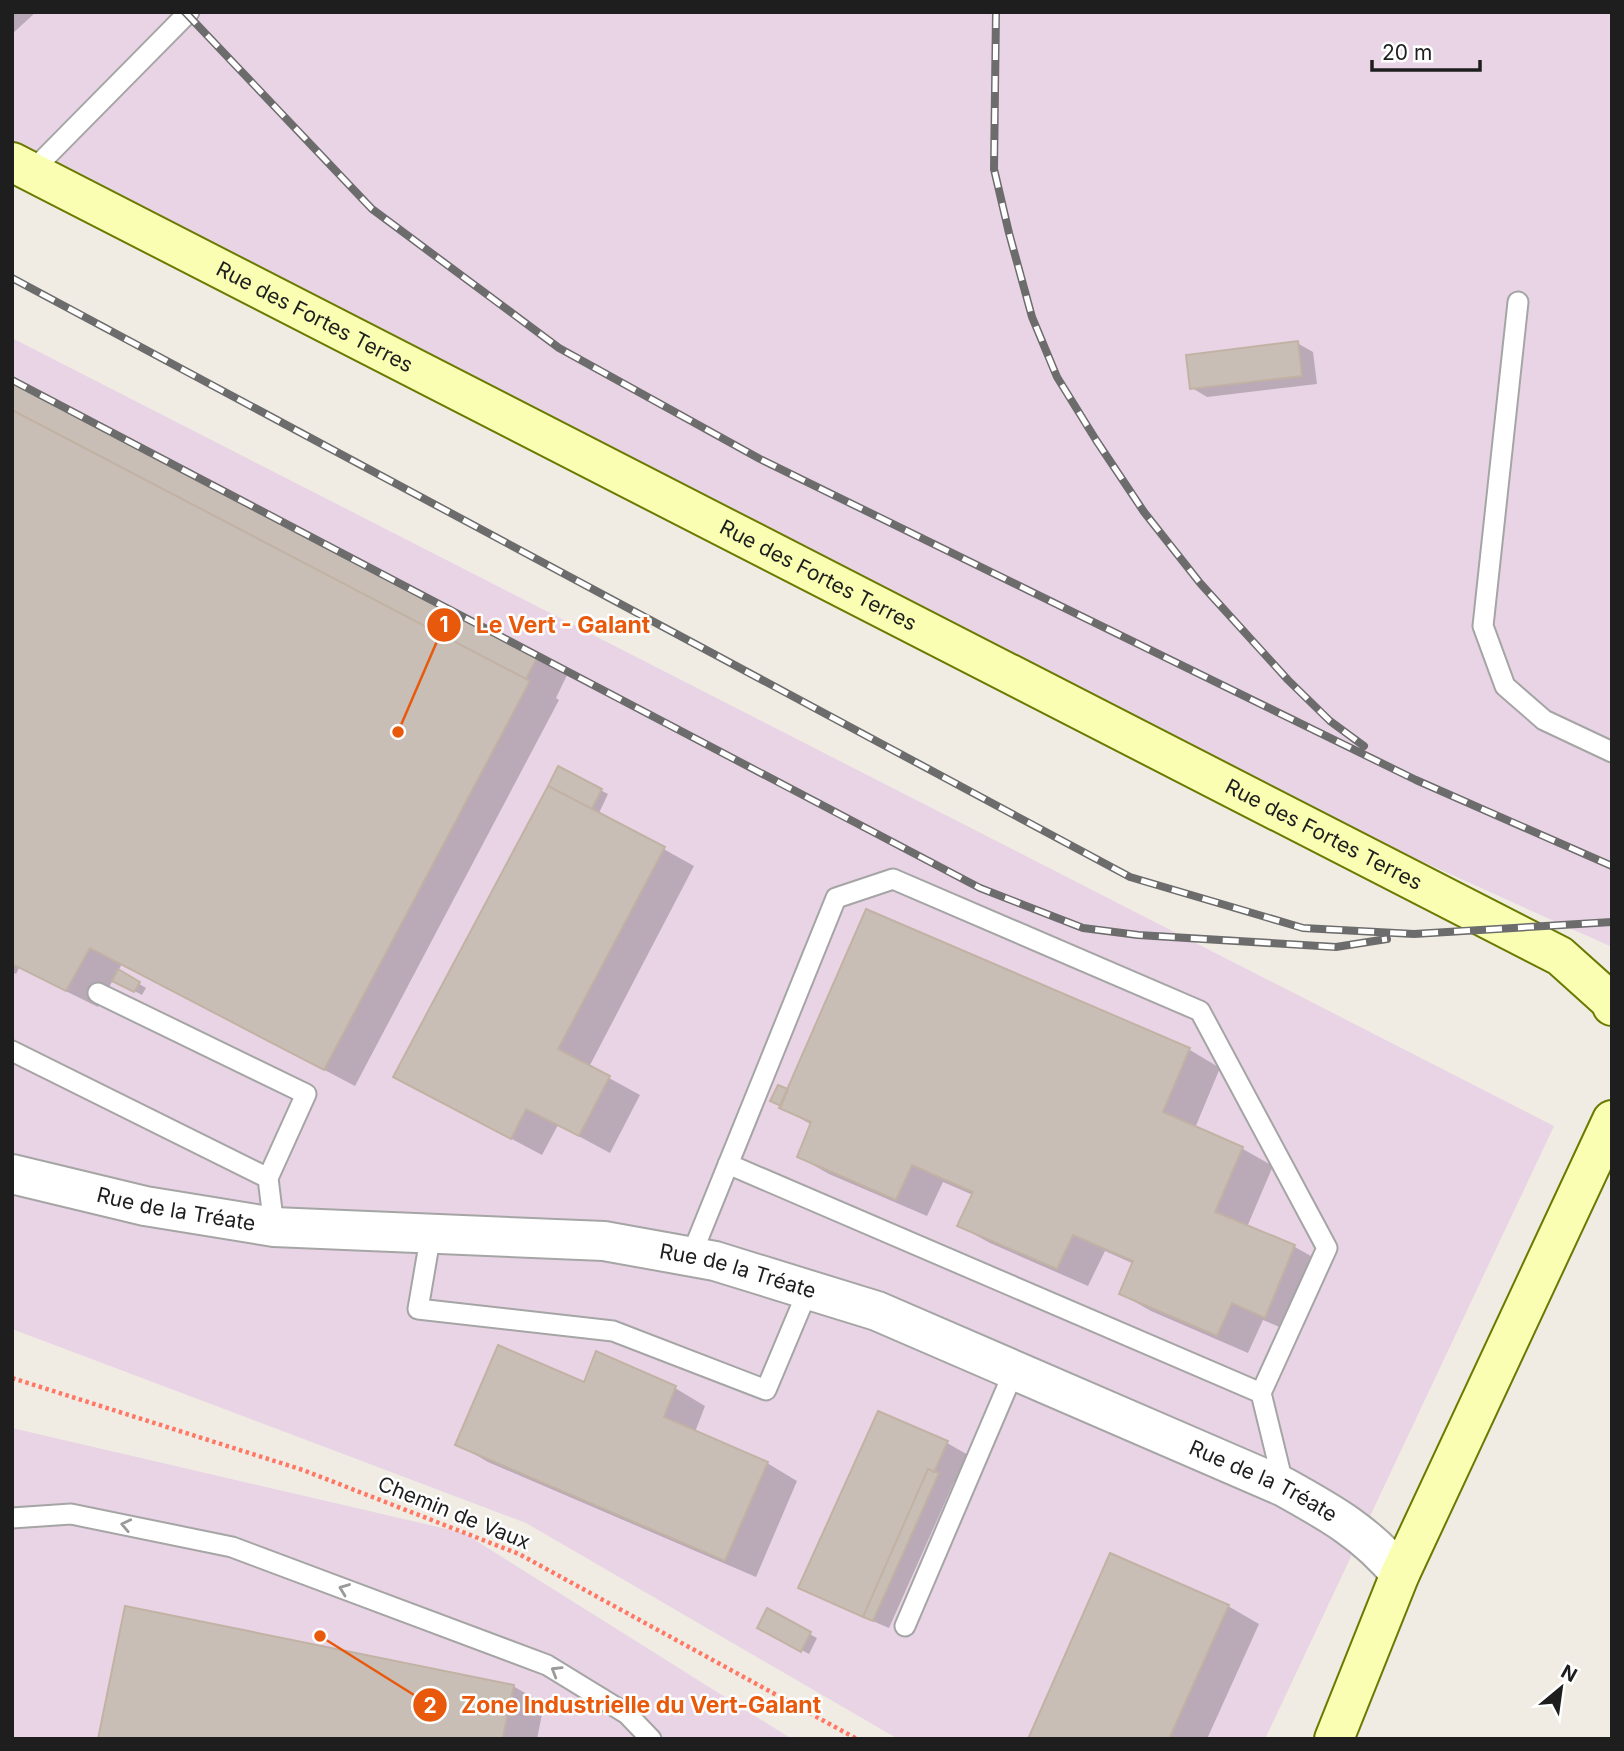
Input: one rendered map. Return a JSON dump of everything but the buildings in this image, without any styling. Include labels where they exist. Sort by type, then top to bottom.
[{"type":"street","name":"Rue des Fortes Terres","points":[[22,167],[1560,956],[1610,1001],[1612,1006]]},
{"type":"street","points":[[1334,1739],[1400,1574],[1612,1120]]},
{"type":"street","name":"Rue de la Tréate","points":[[12,1174],[145,1206],[274,1227],[604,1241],[715,1261],[877,1311],[1284,1487],[1341,1518],[1382,1552],[1400,1574]]},
{"type":"lane","points":[[22,167],[189,12]]},
{"type":"lane","points":[[1518,302],[1483,626],[1505,687],[1544,720],[1612,752]]},
{"type":"lane","points":[[691,1256],[836,898],[893,878],[1200,1011],[1327,1248],[1261,1394],[1284,1487]]},
{"type":"lane","points":[[98,993],[306,1094],[268,1178],[274,1227]]},
{"type":"lane","points":[[12,1051],[268,1178]]},
{"type":"lane","points":[[728,1164],[1261,1394]]},
{"type":"lane","points":[[431,1233],[418,1309],[613,1331],[766,1390],[808,1290]]},
{"type":"lane","points":[[905,1626],[1014,1371]]},
{"type":"lane","points":[[12,1518],[71,1514],[232,1547],[547,1665],[627,1714],[651,1739]]},
{"type":"path","name":"Chemin de Vaux","points":[[12,1378],[303,1470],[519,1554],[857,1739]]},
{"type":"shaded area","points":[[12,12],[1612,12],[1612,947],[1130,730],[12,148]]},
{"type":"shaded area","points":[[12,338],[1554,1126],[1265,1739],[898,1739],[526,1523],[12,1329]]},
{"type":"shaded area","points":[[12,1428],[464,1533],[792,1739],[12,1739]]},
{"type":"railway","points":[[185,12],[372,209],[559,348],[760,459],[1416,780],[1612,866]]},
{"type":"railway","points":[[996,12],[994,169],[1032,317],[1057,377],[1144,512],[1200,583],[1288,680],[1330,721],[1364,746]]},
{"type":"railway","points":[[12,278],[1130,877],[1303,928],[1414,934],[1612,922]]},
{"type":"railway","points":[[12,380],[980,888],[1083,928],[1138,935],[1336,947],[1387,939]]},
{"type":"place","name":"Le Vert - Galant","points":[[398,732]]},
{"type":"place","name":"Zone Industrielle du Vert-Galant","points":[[320,1636]]}]
